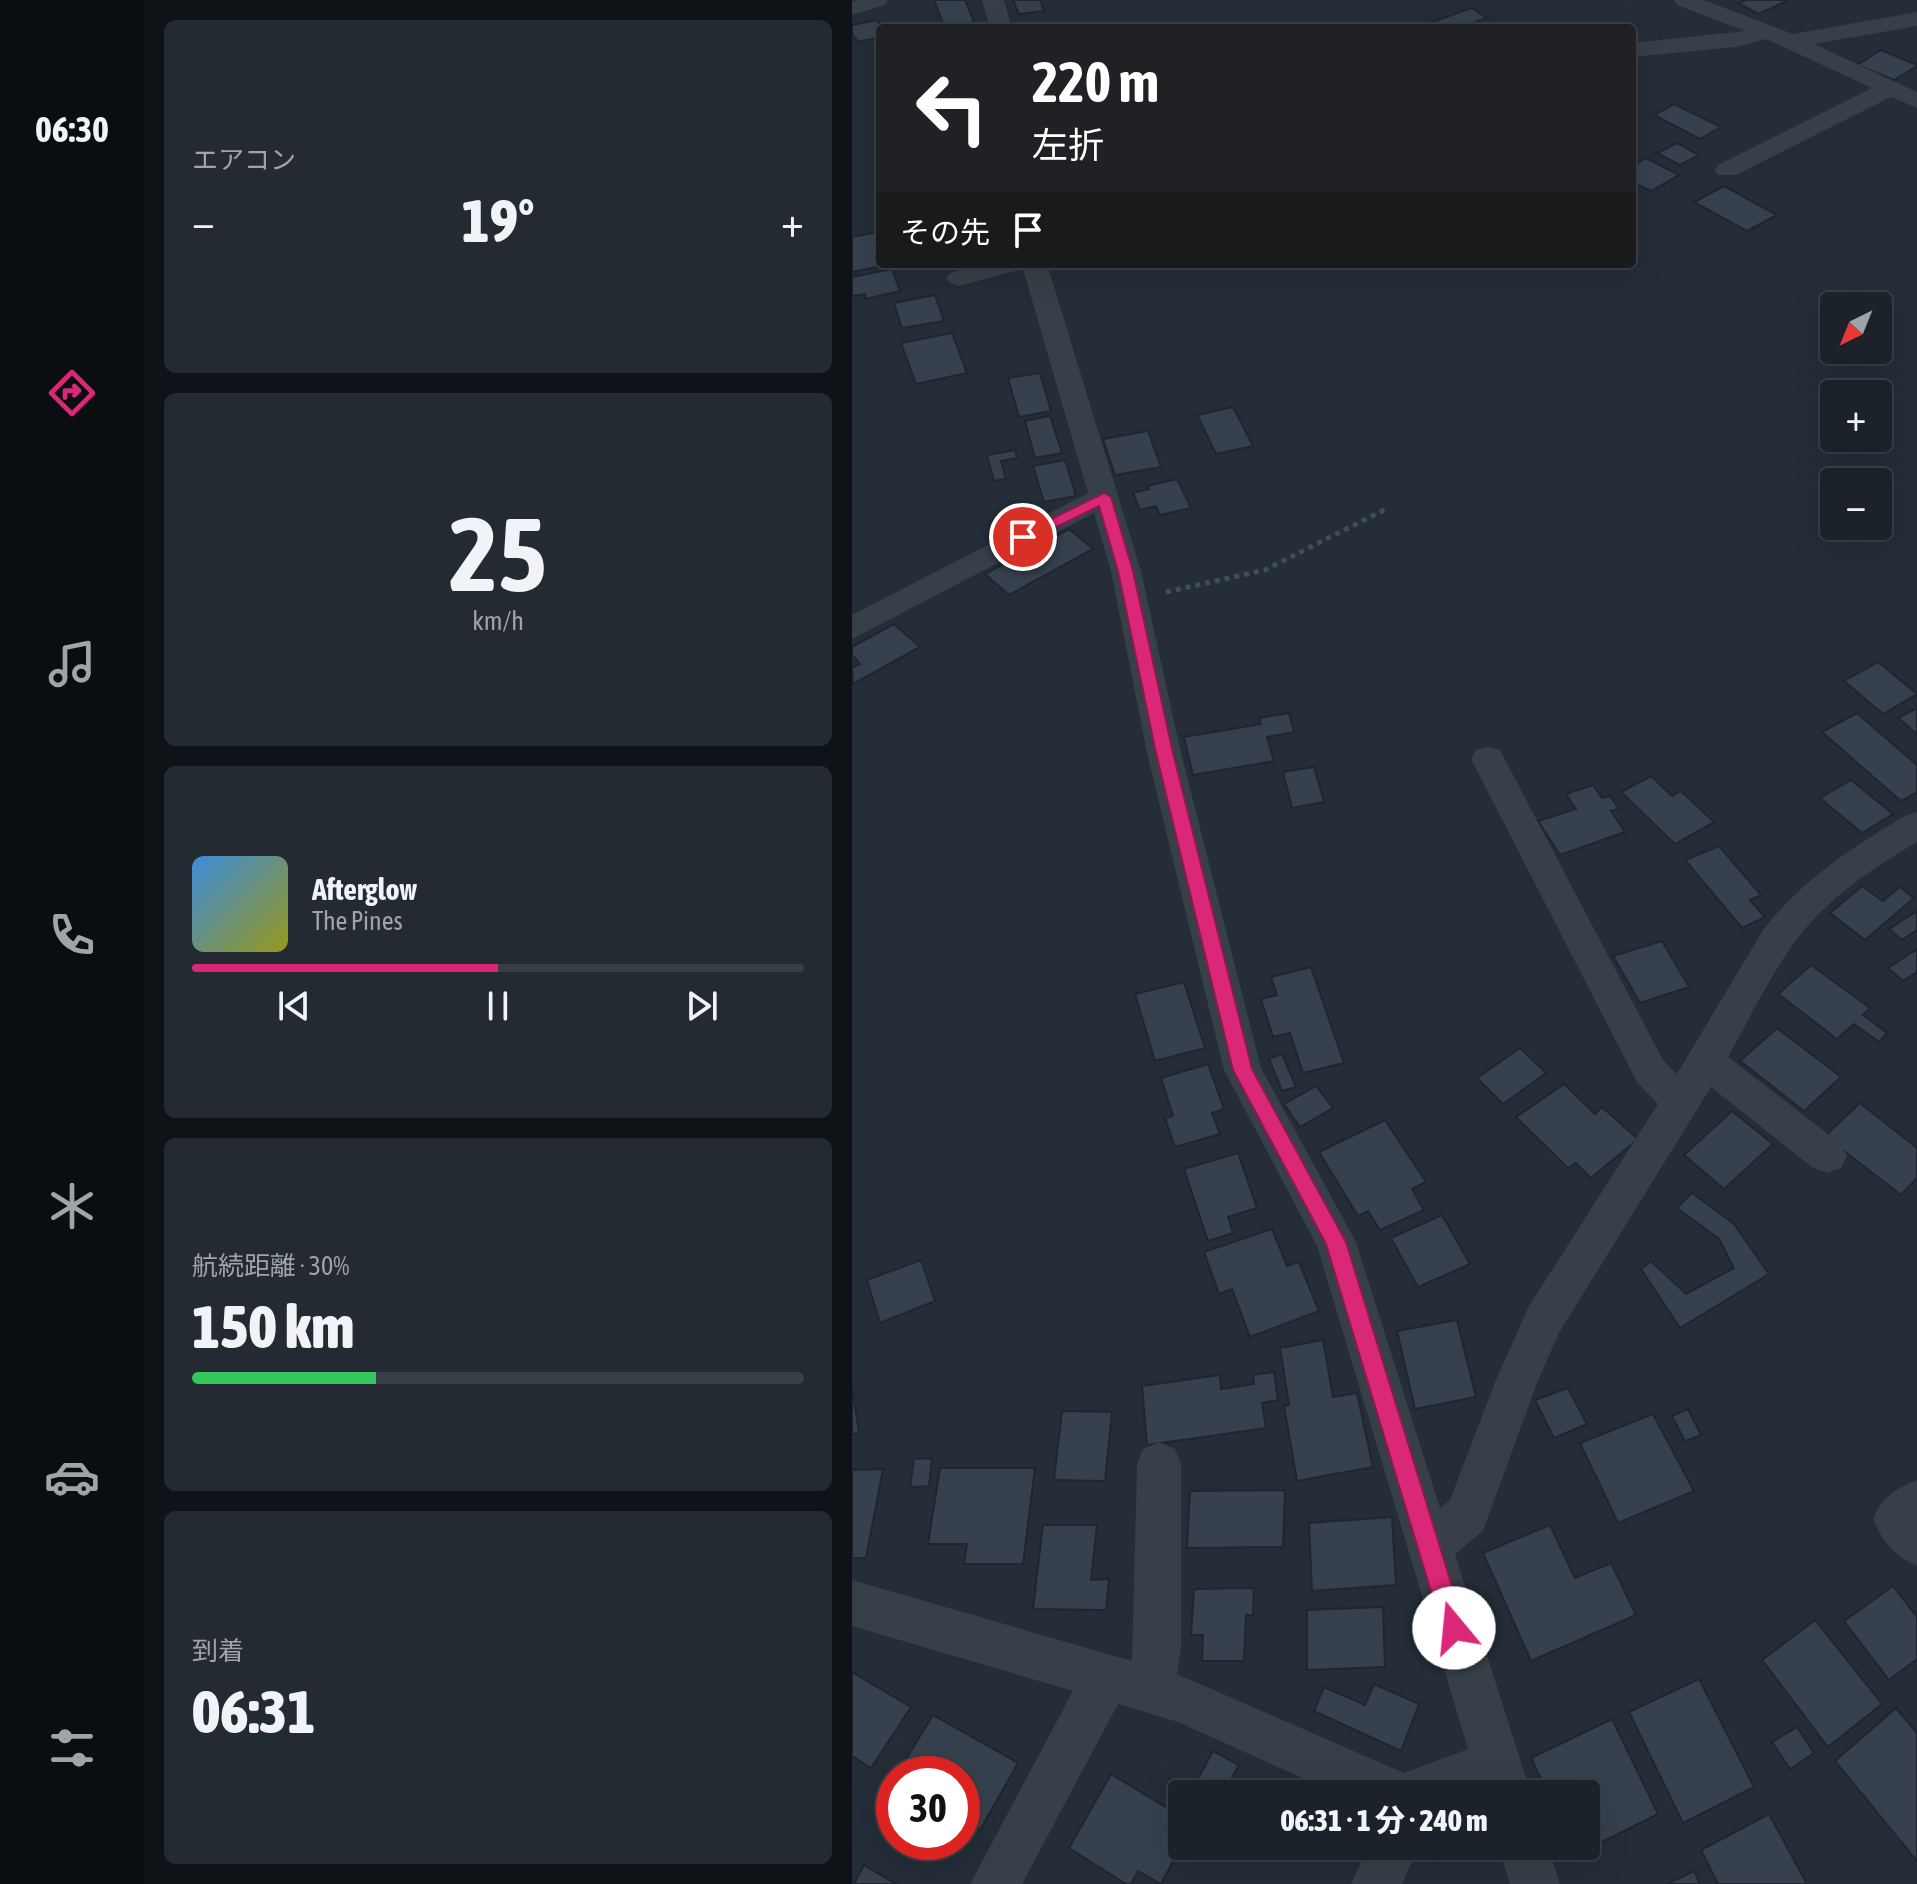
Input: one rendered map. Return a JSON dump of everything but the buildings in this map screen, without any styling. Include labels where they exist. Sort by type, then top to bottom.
[{"type":"street","points":[[852,9],[876,0]]},
{"type":"street","points":[[993,0],[1000,24]]},
{"type":"street","points":[[1685,0],[1791,41],[1917,101]]},
{"type":"street","points":[[1791,41],[1917,19]]},
{"type":"street","points":[[1636,50],[1736,40],[1768,32]]},
{"type":"street","points":[[1727,170],[1891,88]]},
{"type":"street","points":[[959,278],[998,268]]},
{"type":"street","points":[[1035,268],[1132,600],[1164,753],[1243,1070],[1336,1242],[1501,1779]]},
{"type":"street","points":[[852,628],[1104,497]]},
{"type":"street","points":[[1488,759],[1650,1071],[1681,1102]]},
{"type":"street","points":[[1428,1547],[1467,1515],[1516,1382],[1544,1320],[1681,1102],[1789,921],[1818,891],[1861,858],[1917,825]]},
{"type":"street","points":[[1706,1061],[1827,1156]]},
{"type":"street","points":[[995,1884],[1129,1683],[1158,1649],[1159,1464]]},
{"type":"street","points":[[1917,1502],[1895,1519],[1917,1543]]},
{"type":"street","points":[[852,1603],[1182,1699],[1363,1780]]},
{"type":"street","points":[[1376,1884],[1387,1860]]},
{"type":"street","points":[[1527,1860],[1535,1884]]},
{"type":"path","points":[[1132,600],[1265,570],[1388,508]]},
{"type":"route","points":[[1023,537],[1104,497],[1126,571],[1164,753],[1243,1070],[1336,1242],[1454,1628]]}]
